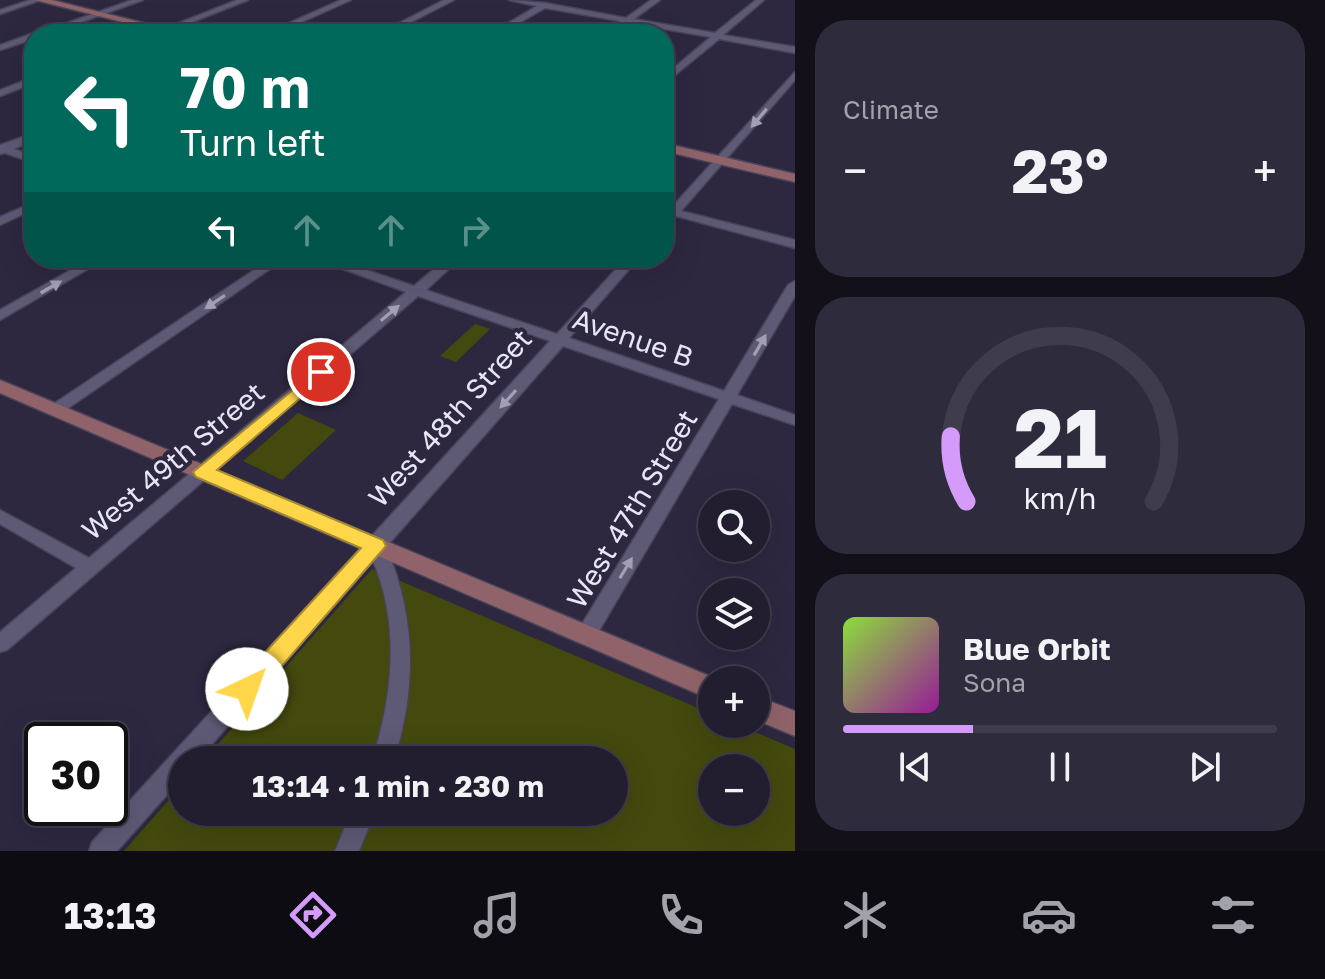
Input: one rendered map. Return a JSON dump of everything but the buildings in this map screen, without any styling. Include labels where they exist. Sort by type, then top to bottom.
[{"type":"main road","points":[[39,0],[133,24]]},
{"type":"main road","points":[[674,149],[795,178]]},
{"type":"main road","points":[[0,386],[698,683]]},
{"type":"main road","points":[[770,714],[795,724]]},
{"type":"street","points":[[0,12],[39,0]]},
{"type":"street","points":[[70,24],[139,0]]},
{"type":"street","points":[[181,24],[244,0]]},
{"type":"street","points":[[291,24],[347,0]]},
{"type":"street","points":[[402,24],[450,0]]},
{"type":"street","points":[[513,0],[650,24]]},
{"type":"street","points":[[511,24],[553,0]]},
{"type":"street","points":[[621,24],[656,0]]},
{"type":"street","points":[[674,73],[760,0]]},
{"type":"street","points":[[674,28],[795,50]]},
{"type":"street","points":[[0,48],[24,40]]},
{"type":"street","points":[[696,54],[753,43]]},
{"type":"street","points":[[674,206],[722,161],[795,75]]},
{"type":"street","points":[[0,93],[24,84]]},
{"type":"street","points":[[1,149],[24,140]]},
{"type":"street","points":[[1,149],[24,157]]},
{"type":"street","points":[[0,221],[24,210]]},
{"type":"street","points":[[674,212],[795,244]]},
{"type":"street","points":[[0,316],[84,268]]},
{"type":"street","points":[[55,410],[265,268]]},
{"type":"street","name":"Avenue B","points":[[348,268],[795,420]]},
{"type":"street","name":"West 49th Street","points":[[0,644],[443,268]]},
{"type":"street","name":"West 48th Street","points":[[196,746],[624,268]]},
{"type":"street","name":"West 47th Street","points":[[586,635],[795,285]]},
{"type":"street","points":[[0,516],[90,567]]},
{"type":"street","points":[[376,546],[387,568],[399,643],[396,712],[387,746]]},
{"type":"street","name":"West 48th Street","points":[[101,851],[168,777]]},
{"type":"street","points":[[347,851],[357,826]]},
{"type":"green space","points":[[475,324],[490,329],[456,362],[440,356]]},
{"type":"green space","points":[[298,413],[336,430],[282,480],[243,461]]},
{"type":"green space","points":[[372,569],[698,708],[698,738],[769,738],[795,749],[795,851],[124,851],[168,801],[168,826],[628,826],[628,746],[216,746]]},
{"type":"route","points":[[247,689],[376,546],[203,472],[321,372]]}]
